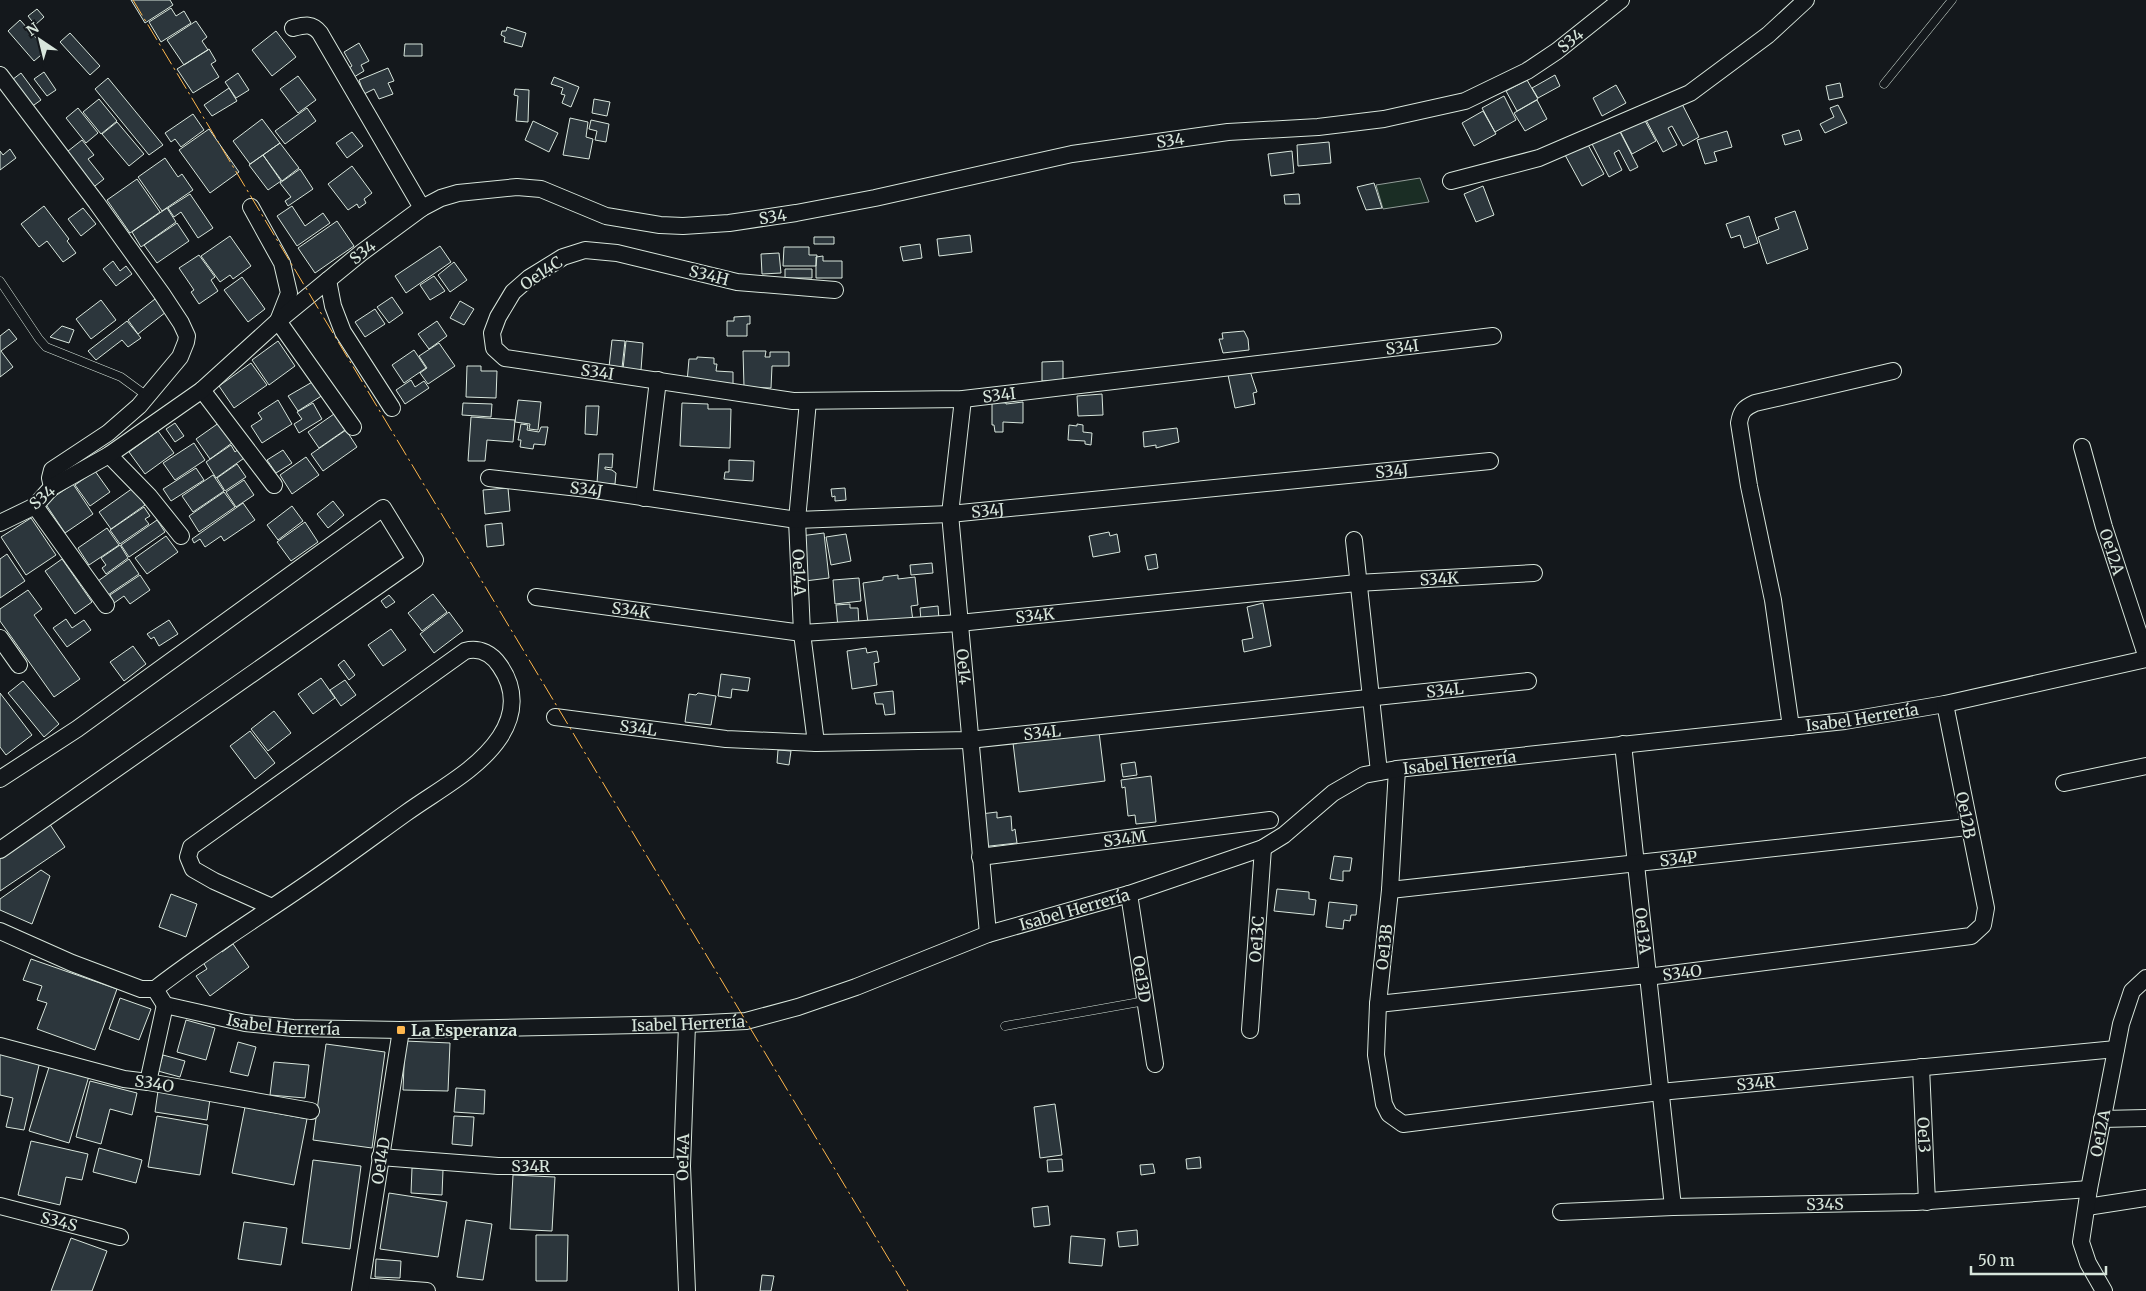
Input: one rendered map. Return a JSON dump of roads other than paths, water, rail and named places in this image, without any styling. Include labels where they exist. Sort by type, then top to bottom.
[{"type":"street","name":"S34","points":[[0,524],[35,506],[52,487],[109,455],[202,390],[278,321],[328,280],[422,208],[441,198],[458,193],[517,187],[541,189],[606,216],[660,225],[683,226],[729,223],[796,214],[1072,154],[1228,132],[1318,127],[1384,119],[1465,101],[1519,75],[1557,51],[1621,0]]},
{"type":"street","points":[[1452,181],[1539,158],[1690,93],[1768,35],[1806,0]]},
{"type":"street","points":[[293,28],[307,24],[312,25],[320,33],[422,208]]},
{"type":"street","points":[[0,75],[96,202],[185,329],[186,342],[180,357],[148,396],[108,433],[52,470],[50,478],[52,487]]},
{"type":"street","points":[[251,207],[282,263],[289,292],[278,321],[353,427]]},
{"type":"street","name":"S34H","points":[[585,250],[617,253],[736,282],[835,290]]},
{"type":"street","name":"Oe14C","points":[[505,358],[494,348],[492,333],[513,292],[529,278],[563,257],[585,250]]},
{"type":"street","points":[[328,280],[333,306],[343,332],[392,408]]},
{"type":"street","name":"S34I","points":[[505,358],[808,401],[963,399],[1493,336]]},
{"type":"street","points":[[1791,727],[1773,600],[1749,486],[1739,423],[1741,414],[1745,407],[1755,403],[1892,371]]},
{"type":"street","points":[[644,498],[658,380]]},
{"type":"street","points":[[202,390],[274,485]]},
{"type":"street","name":"Oe14","points":[[963,399],[950,514],[988,934]]},
{"type":"street","name":"Oe14A","points":[[808,401],[797,520],[802,632],[816,743]]},
{"type":"street","name":"Oe12A","points":[[2082,447],[2104,527],[2146,655]]},
{"type":"street","points":[[109,455],[149,496],[181,536]]},
{"type":"street","name":"S34J","points":[[489,478],[797,520],[950,514],[1490,461]]},
{"type":"street","points":[[35,506],[106,605]]},
{"type":"street","points":[[0,779],[77,729],[383,508],[415,560],[0,850]]},
{"type":"street","points":[[1354,540],[1357,583],[1379,772]]},
{"type":"street","name":"S34K","points":[[536,598],[802,632],[959,623],[1357,583],[1534,573]]},
{"type":"street","points":[[0,638],[19,665]]},
{"type":"street","points":[[0,931],[72,963],[141,988],[155,989],[272,907],[469,768],[492,747],[506,726],[512,711],[512,696],[504,671],[496,660],[484,652],[474,649],[465,651],[191,847],[188,857],[193,870],[272,907]]},
{"type":"street","name":"Isabel Herrería","points":[[165,1005],[245,1023],[293,1028],[401,1030],[746,1021],[798,1007],[856,987],[988,934],[1129,894],[1263,848],[1284,835],[1333,793],[1364,775],[1397,768],[1845,721],[1945,704],[2146,659]]},
{"type":"street","name":"S34L","points":[[555,717],[726,739],[816,743],[969,740],[1370,696],[1528,681]]},
{"type":"street","name":"Oe12B","points":[[1945,704],[1968,827],[1986,908],[1983,925]]},
{"type":"street","name":"Oe13A","points":[[1623,744],[1673,1207]]},
{"type":"street","points":[[2064,783],[2146,766]]},
{"type":"street","name":"Oe13B","points":[[1396,1120],[1389,1114],[1384,1104],[1376,1055],[1378,1004],[1390,890],[1397,768]]},
{"type":"street","name":"S34M","points":[[980,856],[1270,820]]},
{"type":"street","name":"S34P","points":[[1390,890],[1968,827]]},
{"type":"street","name":"Oe13C","points":[[1250,1030],[1263,848]]},
{"type":"street","name":"Oe13D","points":[[1129,894],[1155,1064]]},
{"type":"street","name":"S34O","points":[[1378,1004],[1647,975],[1647,977],[1971,936],[1983,925]]},
{"type":"street","name":"Oe12A","points":[[2104,1291],[2088,1263],[2081,1242],[2088,1189],[2121,1024],[2132,990],[2146,978]]},
{"type":"street","points":[[148,1082],[165,1005],[155,989]]},
{"type":"street","name":"Oe14A","points":[[687,1024],[682,1166],[687,1291]]},
{"type":"street","name":"Oe14D","points":[[361,1289],[401,1030]]},
{"type":"street","name":"S34O","points":[[0,1046],[124,1079],[311,1112]]},
{"type":"street","name":"S34R","points":[[1396,1120],[1403,1124],[1411,1124],[1660,1092],[2116,1049]]},
{"type":"street","name":"Oe13","points":[[1921,1067],[1927,1202]]},
{"type":"street","points":[[2102,1120],[2146,1118]]},
{"type":"street","name":"S34R","points":[[380,1157],[498,1166],[682,1166]]},
{"type":"street","name":"S34S","points":[[1561,1212],[1673,1207],[1927,1202],[2088,1189]]},
{"type":"street","points":[[2087,1207],[2146,1198]]},
{"type":"street","name":"S34S","points":[[0,1206],[120,1237]]},
{"type":"street","points":[[361,1289],[427,1291]]},
{"type":"lane","points":[[1884,84],[1952,0]]},
{"type":"lane","points":[[0,281],[38,339],[46,346],[121,377],[148,396]]},
{"type":"lane","points":[[1005,1026],[1145,1001]]},
{"type":"place","name":"La Esperanza","points":[[401,1030]]}]
